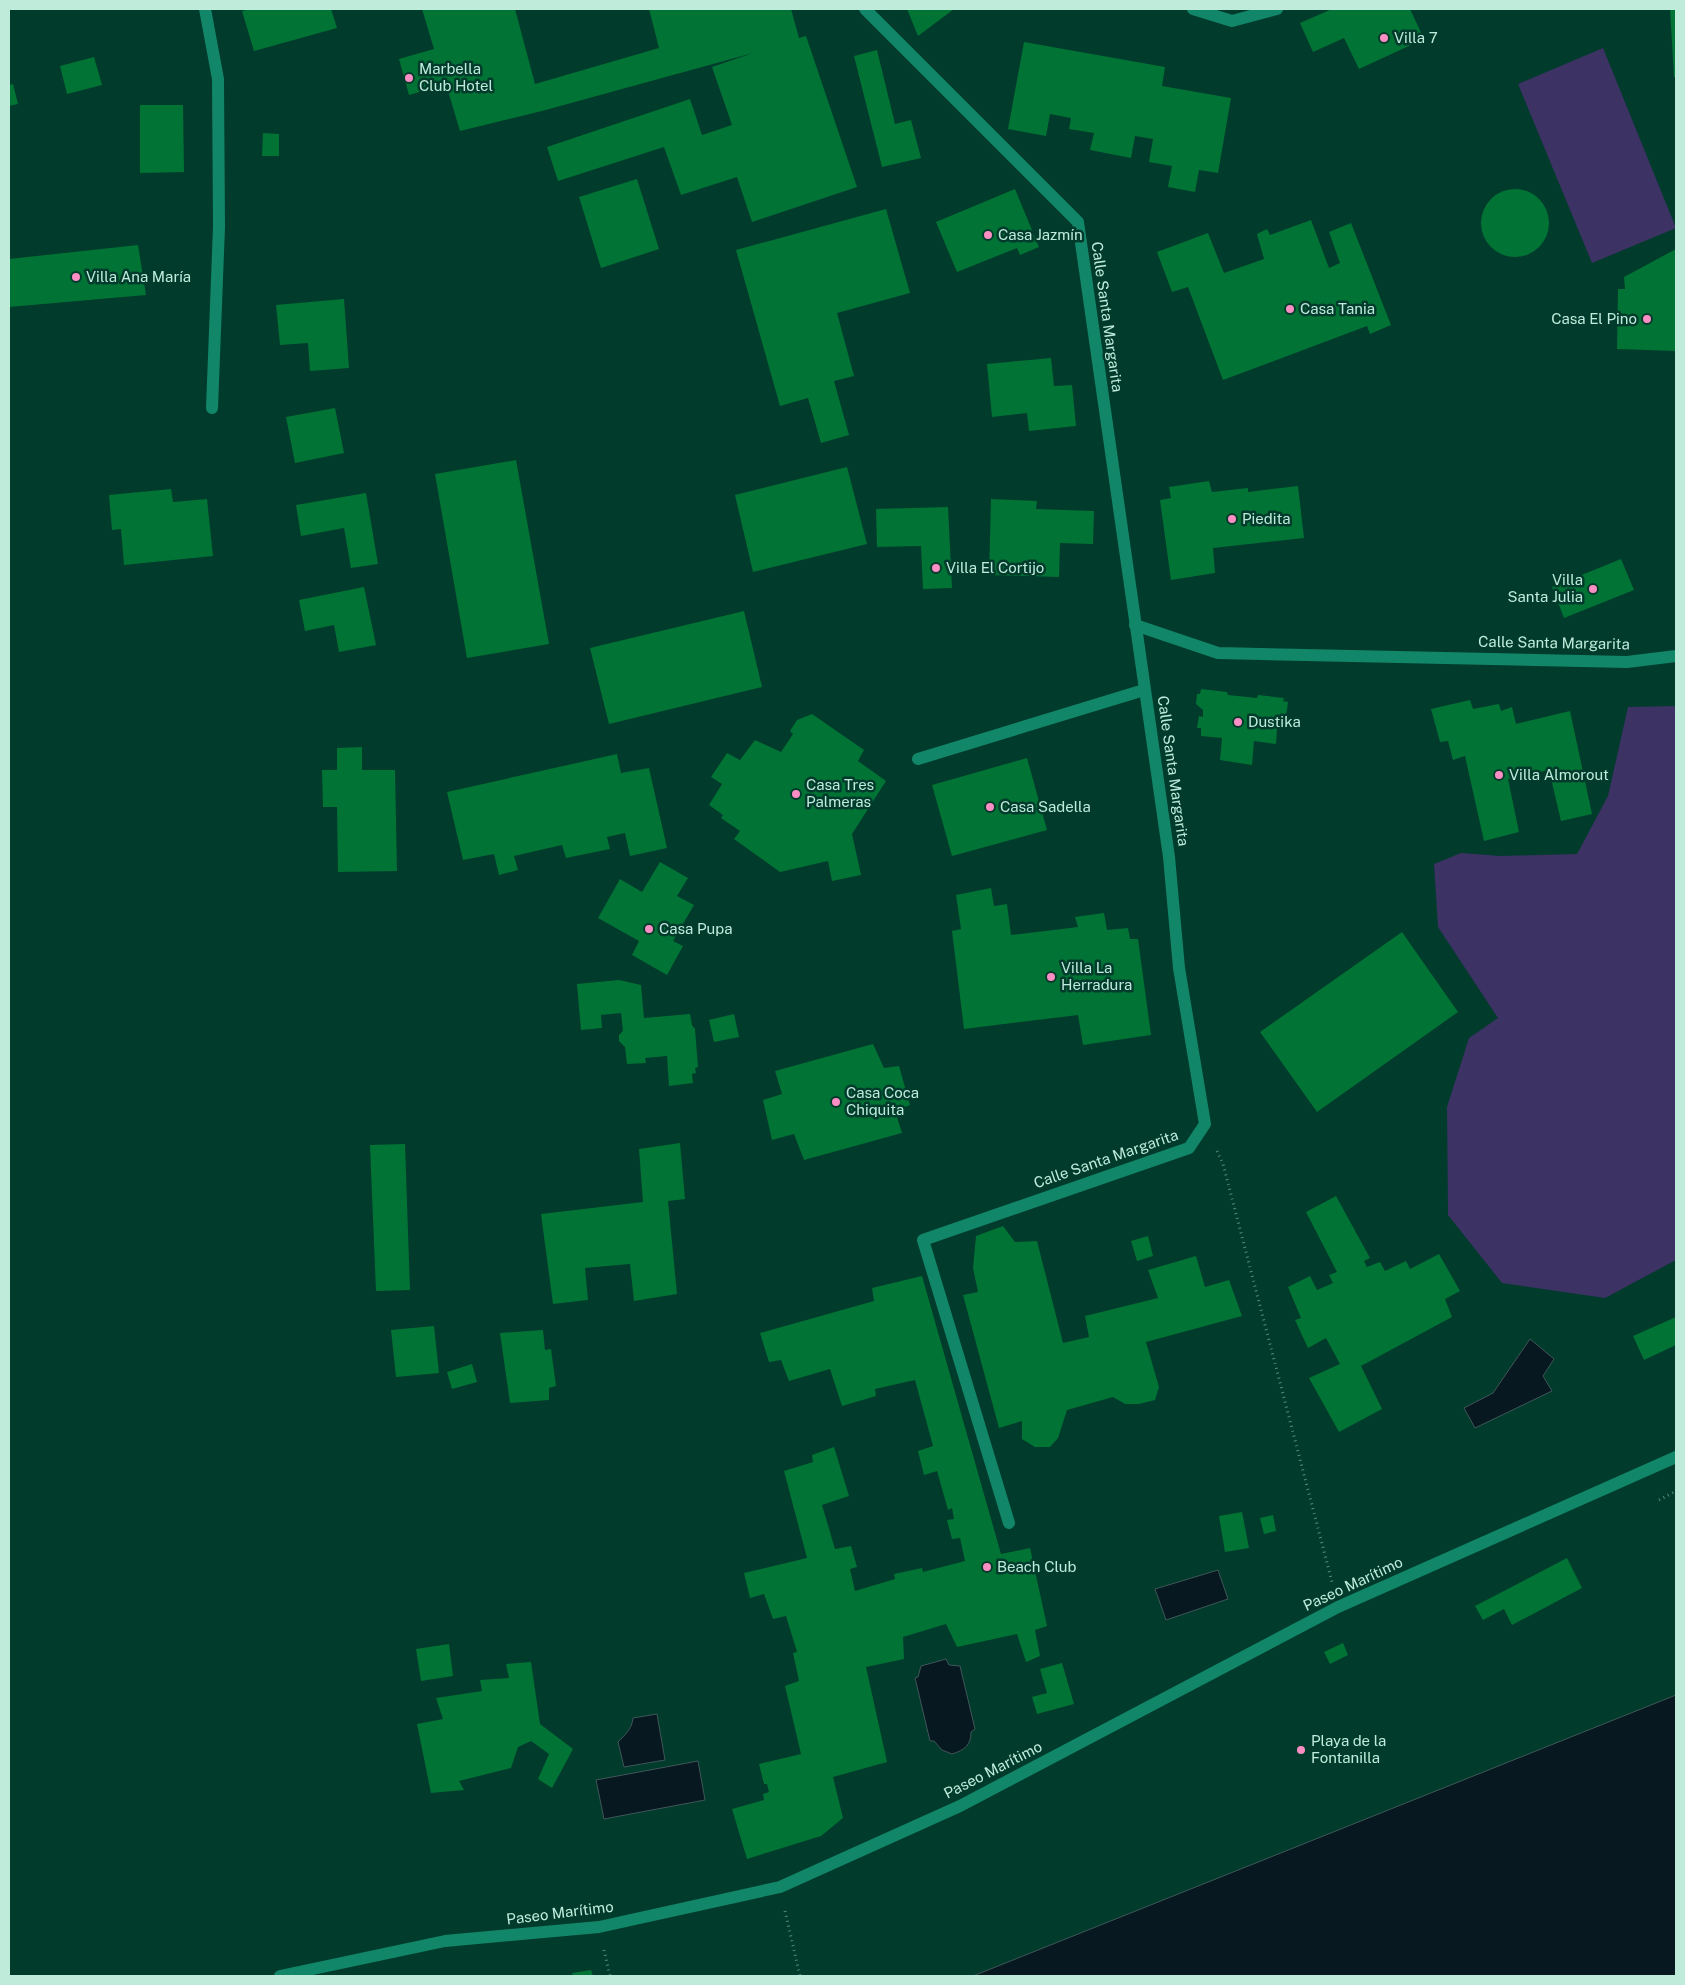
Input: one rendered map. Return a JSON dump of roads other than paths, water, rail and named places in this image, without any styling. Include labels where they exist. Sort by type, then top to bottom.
[{"type":"street","points":[[205,9],[218,79],[219,226],[212,408]]},
{"type":"street","name":"Calle Santa Margarita","points":[[865,9],[1078,222],[1168,857],[1179,968],[1205,1124],[1189,1148],[923,1240],[1009,1523]]},
{"type":"street","points":[[1193,9],[1232,21],[1277,9]]},
{"type":"street","name":"Calle Santa Margarita","points":[[1135,625],[1218,653],[1627,662],[1676,656]]},
{"type":"street","points":[[918,759],[1144,690]]},
{"type":"street","name":"Paseo Marítimo","points":[[280,1976],[445,1941],[600,1927],[780,1887],[960,1806],[1338,1607],[1676,1457]]},
{"type":"water","points":[[1530,1339],[1554,1359],[1543,1376],[1552,1391],[1475,1428],[1464,1408],[1493,1393]]},
{"type":"water","points":[[1218,1570],[1228,1599],[1166,1620],[1155,1589]]},
{"type":"water","points":[[946,1659],[949,1665],[960,1666],[975,1729],[971,1732],[968,1744],[960,1751],[952,1754],[942,1750],[934,1741],[930,1741],[915,1678],[918,1677],[921,1666]]},
{"type":"water","points":[[1676,1695],[1676,1976],[973,1976]]},
{"type":"water","points":[[657,1714],[665,1760],[624,1767],[618,1742],[630,1729],[633,1718]]},
{"type":"water","points":[[698,1761],[705,1800],[604,1819],[596,1780]]},
{"type":"place","name":"Villa 7","points":[[1384,38]]},
{"type":"place","name":"Marbella Club Hotel","points":[[409,78]]},
{"type":"place","name":"Casa Jazmín","points":[[988,235]]},
{"type":"place","name":"Villa Ana María","points":[[76,277]]},
{"type":"place","name":"Casa Tania","points":[[1290,309]]},
{"type":"place","name":"Casa El Pino","points":[[1647,319]]},
{"type":"place","name":"Piedita","points":[[1232,519]]},
{"type":"place","name":"Villa El Cortijo","points":[[936,568]]},
{"type":"place","name":"Villa Santa Julia","points":[[1593,589]]},
{"type":"place","name":"Dustika","points":[[1238,722]]},
{"type":"place","name":"Villa Almorout","points":[[1499,775]]},
{"type":"place","name":"Casa Tres Palmeras","points":[[796,794]]},
{"type":"place","name":"Casa Sadella","points":[[990,807]]},
{"type":"place","name":"Casa Pupa","points":[[649,929]]},
{"type":"place","name":"Villa La Herradura","points":[[1051,977]]},
{"type":"place","name":"Casa Coca Chiquita","points":[[836,1102]]},
{"type":"place","name":"Beach Club","points":[[987,1567]]},
{"type":"place","name":"Playa de la Fontanilla","points":[[1301,1750]]}]
